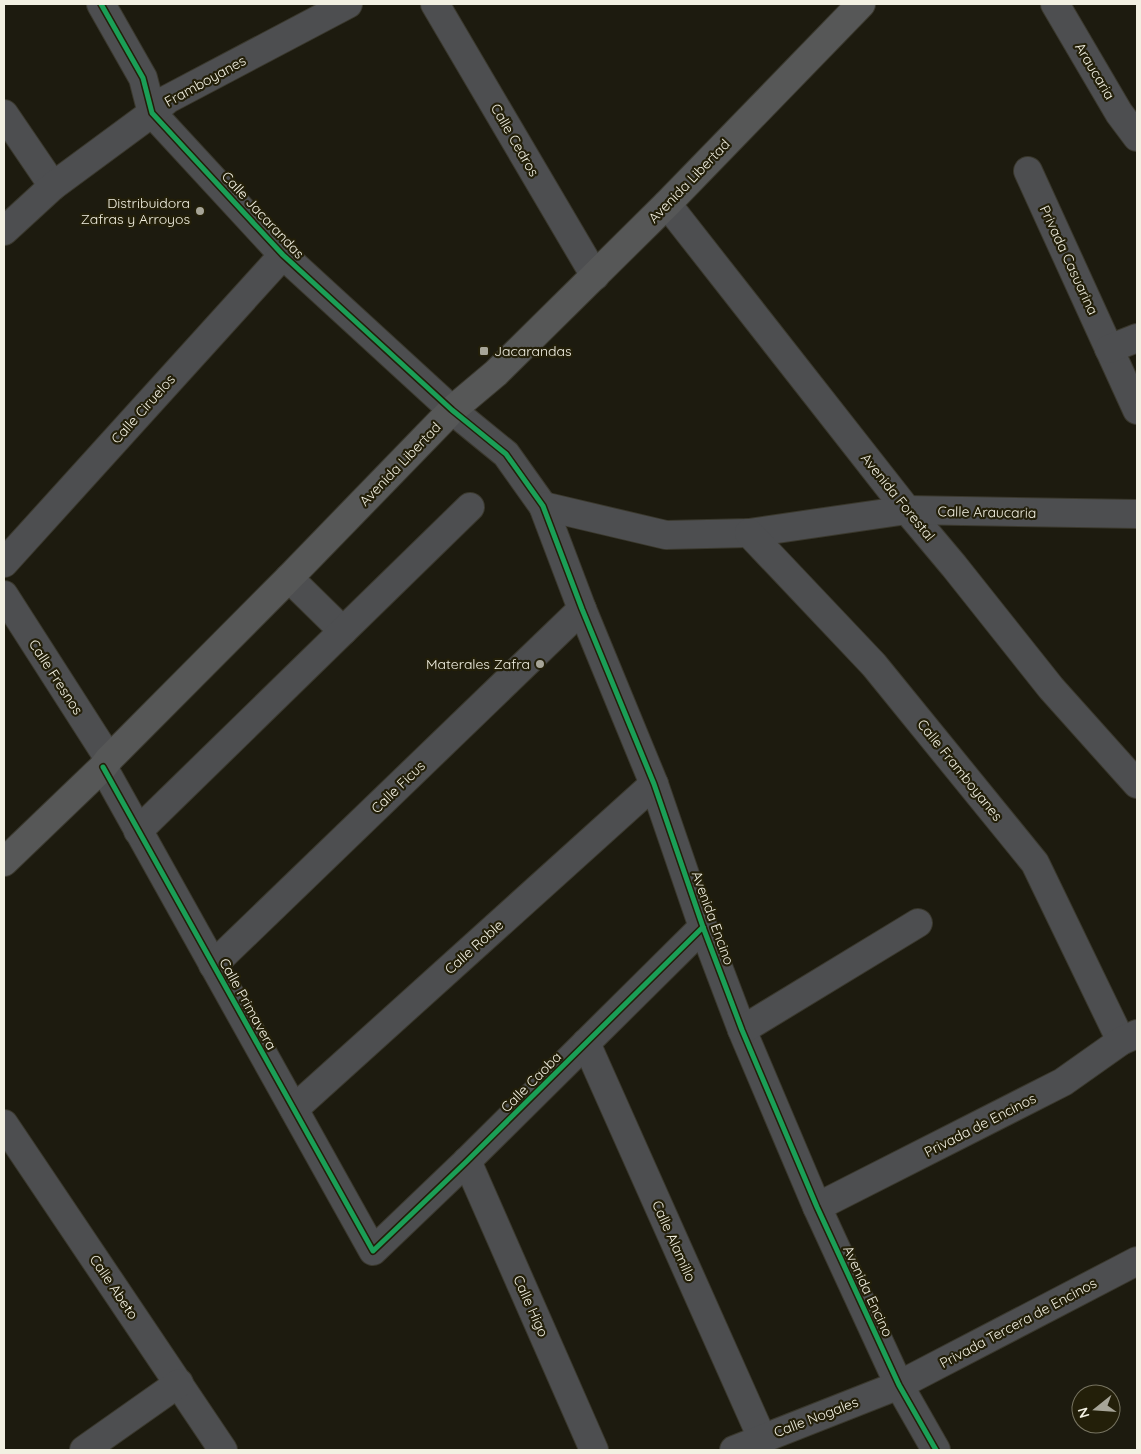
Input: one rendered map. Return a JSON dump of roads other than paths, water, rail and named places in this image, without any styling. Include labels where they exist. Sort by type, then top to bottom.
[{"type":"main road","name":"Avenida Libertad","points":[[4,862],[106,763],[452,410],[496,374],[667,204],[861,4]]},
{"type":"street","name":"Calle Jacarandas","points":[[101,4],[143,78],[152,113],[283,255],[452,410]]},
{"type":"street","name":"Framboyanes","points":[[4,231],[53,186],[152,113],[168,99],[348,4]]},
{"type":"street","name":"Calle Cedros","points":[[435,4],[595,276]]},
{"type":"street","name":"Araucaria","points":[[1055,4],[1128,106],[1137,137]]},
{"type":"street","points":[[4,114],[53,186]]},
{"type":"street","name":"Privada Casuarina","points":[[1028,171],[1137,410]]},
{"type":"street","name":"Avenida Forestal","points":[[667,204],[907,510],[1051,688],[1137,784]]},
{"type":"street","name":"Calle Ciruelos","points":[[4,563],[283,255]]},
{"type":"street","points":[[1109,349],[1137,338]]},
{"type":"street","name":"Avenida Encino","points":[[452,410],[506,454],[544,506],[582,609],[654,784],[703,926],[742,1030],[817,1207],[899,1385],[936,1450]]},
{"type":"street","name":"Calle Araucaria","points":[[544,506],[666,535],[749,533],[907,510],[1137,514]]},
{"type":"street","points":[[138,831],[470,507]]},
{"type":"street","name":"Calle Framboyanes","points":[[749,533],[874,665],[1035,863],[1129,1037]]},
{"type":"street","points":[[289,578],[343,631]]},
{"type":"street","name":"Calle Fresnos","points":[[4,595],[106,763]]},
{"type":"street","name":"Calle Ficus","points":[[213,965],[582,609]]},
{"type":"street","name":"Calle Primavera","points":[[106,763],[138,831],[373,1251]]},
{"type":"street","name":"Calle Roble","points":[[294,1109],[654,784]]},
{"type":"street","points":[[742,1030],[918,923]]},
{"type":"street","name":"Calle Caoba","points":[[373,1251],[467,1161],[703,926]]},
{"type":"street","name":"Privada de Encinos","points":[[817,1207],[1063,1082],[1129,1037]]},
{"type":"street","name":"Calle Alamillo","points":[[586,1043],[762,1438]]},
{"type":"street","name":"Calle Abeto","points":[[4,1124],[223,1450]]},
{"type":"street","name":"Calle Higo","points":[[467,1161],[594,1450]]},
{"type":"street","name":"Privada Tercera de Encinos","points":[[899,1385],[1137,1261]]},
{"type":"street","points":[[84,1450],[179,1383]]},
{"type":"street","name":"Calle Nogales","points":[[734,1450],[899,1385]]},
{"type":"place","name":"Distribuidora Zafras y Arroyos","points":[[200,211]]},
{"type":"place","name":"Jacarandas","points":[[484,351]]},
{"type":"place","name":"Materales Zafra","points":[[540,664]]}]
